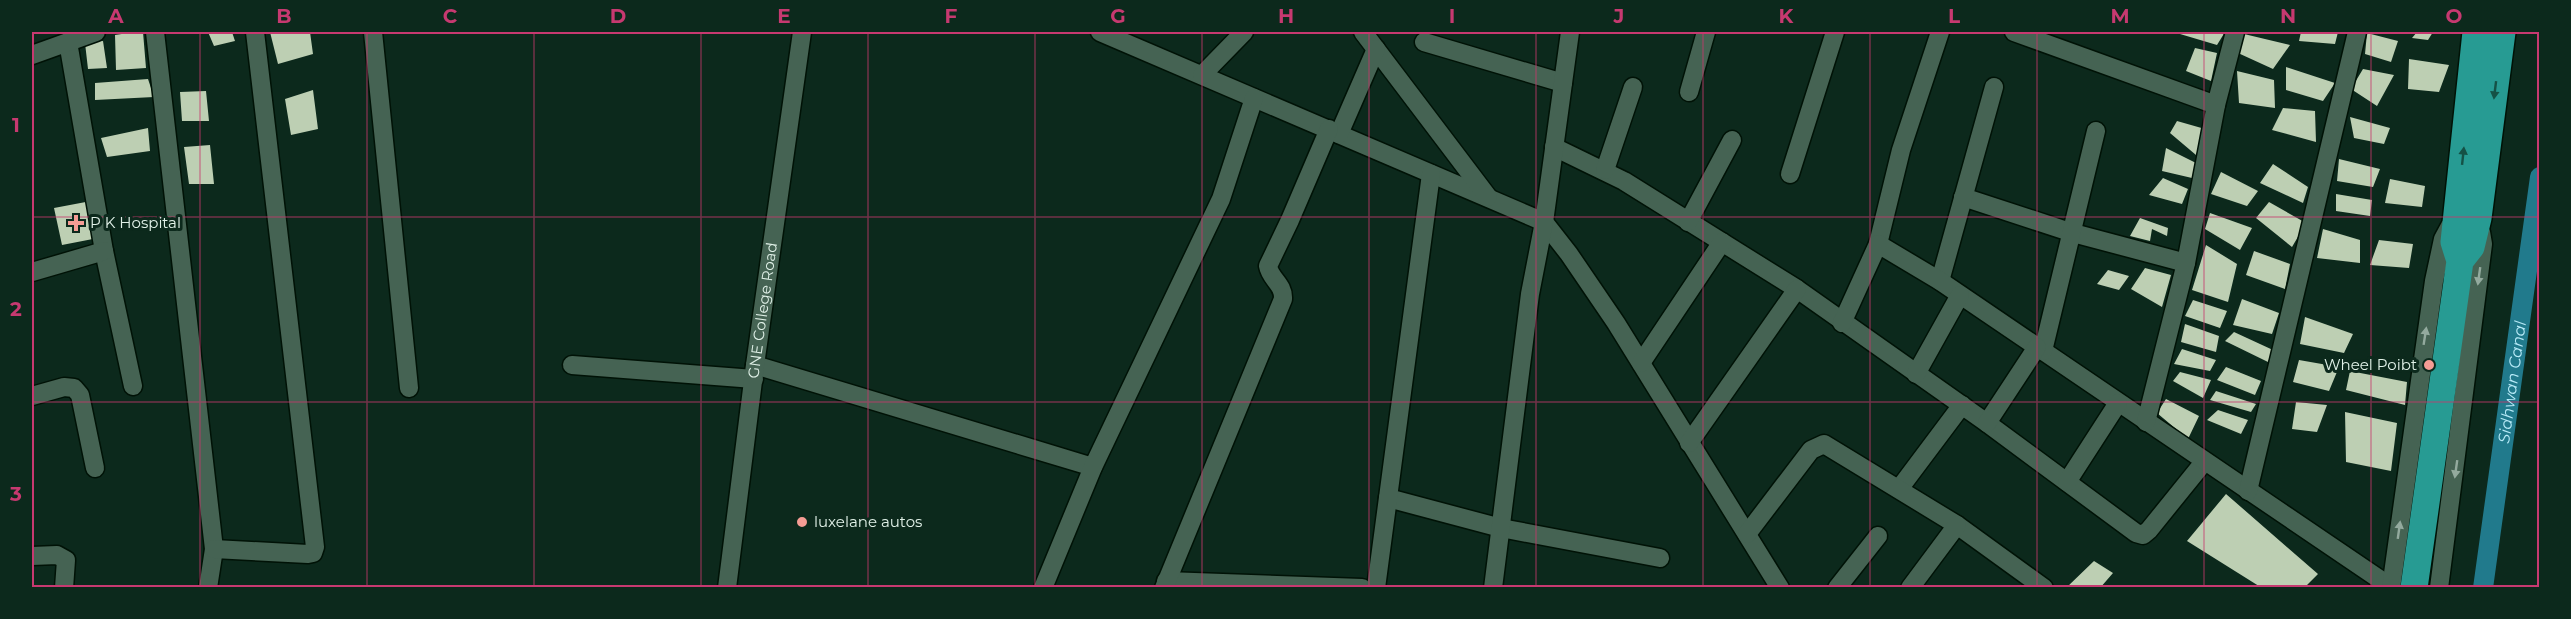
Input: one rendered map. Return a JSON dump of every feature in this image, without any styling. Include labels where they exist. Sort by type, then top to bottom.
[{"type":"highway","points":[[2467,216],[2476,32]]},
{"type":"highway","points":[[2414,588],[2458,270],[2454,242],[2467,216],[2502,32]]},
{"type":"street","points":[[32,55],[96,32]]},
{"type":"street","points":[[155,32],[214,549],[208,588]]},
{"type":"street","points":[[214,549],[308,554],[313,553],[315,547],[255,32]]},
{"type":"street","points":[[373,32],[409,388]]},
{"type":"street","name":"GNE College Road","points":[[727,588],[802,32]]},
{"type":"street","points":[[1100,32],[1544,222],[1569,254],[1641,363],[1780,588]]},
{"type":"street","points":[[1202,75],[1244,32]]},
{"type":"street","points":[[1363,32],[1488,197]]},
{"type":"street","points":[[1493,588],[1530,294],[1544,222],[1570,32]]},
{"type":"street","points":[[1689,92],[1706,32]]},
{"type":"street","points":[[1790,174],[1835,32]]},
{"type":"street","points":[[1842,323],[1878,244],[1901,150],[1940,32]]},
{"type":"street","points":[[2014,32],[2216,105]]},
{"type":"street","points":[[2146,422],[2186,263],[2216,105],[2235,32]]},
{"type":"street","points":[[2248,492],[2357,32]]},
{"type":"street","points":[[68,42],[104,251],[133,386]]},
{"type":"street","points":[[1424,42],[1563,83]]},
{"type":"street","points":[[1362,588],[1165,584],[1283,299],[1282,288],[1269,271],[1268,266],[1376,49]]},
{"type":"street","points":[[1605,170],[1633,87]]},
{"type":"street","points":[[1940,281],[1994,87]]},
{"type":"street","points":[[1043,588],[1093,467],[1221,199],[1254,99]]},
{"type":"street","points":[[1987,423],[2040,349],[2073,233],[2096,131]]},
{"type":"street","points":[[1688,222],[1732,141]]},
{"type":"street","points":[[1554,147],[1605,170],[1797,289],[1842,323],[1962,405],[2136,533],[2143,535],[2204,462]]},
{"type":"street","points":[[1376,588],[1431,174]]},
{"type":"street","points":[[1963,197],[2073,233],[2186,263]]},
{"type":"street","points":[[1878,244],[1940,281],[2391,587],[2434,280],[2443,239],[2467,216],[2483,244],[2439,588]]},
{"type":"street","points":[[1641,363],[1722,242]]},
{"type":"street","points":[[32,272],[104,251]]},
{"type":"street","points":[[1689,443],[1797,289]]},
{"type":"street","points":[[1916,374],[1960,295]]},
{"type":"street","points":[[572,365],[755,372],[1093,467]]},
{"type":"street","points":[[32,396],[64,387],[74,388],[80,395],[95,468]]},
{"type":"street","points":[[2067,482],[2118,403]]},
{"type":"street","points":[[1899,489],[1962,405]]},
{"type":"street","points":[[1747,534],[1811,450],[1824,444],[1956,525],[2044,588]]},
{"type":"street","points":[[1388,498],[1501,528],[1660,558]]},
{"type":"street","points":[[1910,588],[1956,525]]},
{"type":"street","points":[[1837,588],[1878,536]]},
{"type":"street","points":[[32,556],[57,555],[66,560],[64,588]]},
{"type":"building","points":[[143,32],[146,68],[116,70],[115,35]]},
{"type":"building","points":[[208,32],[232,32],[235,41],[214,46]]},
{"type":"building","points":[[270,32],[310,32],[313,54],[278,64]]},
{"type":"building","points":[[2181,32],[2225,32],[2217,45],[2180,34]]},
{"type":"building","points":[[2301,32],[2338,32],[2335,44],[2299,41]]},
{"type":"building","points":[[2417,32],[2433,32],[2428,40],[2412,38]]},
{"type":"building","points":[[2367,33],[2398,41],[2391,62],[2365,54]]},
{"type":"building","points":[[2244,34],[2290,45],[2273,69],[2238,53]]},
{"type":"building","points":[[103,41],[107,68],[88,69],[85,43]]},
{"type":"building","points":[[2195,48],[2217,53],[2211,81],[2186,71]]},
{"type":"building","points":[[2409,59],[2449,65],[2439,92],[2408,89]]},
{"type":"building","points":[[2286,67],[2335,83],[2323,101],[2286,90]]},
{"type":"building","points":[[2363,69],[2394,75],[2377,106],[2351,89]]},
{"type":"building","points":[[2237,71],[2274,80],[2275,108],[2239,103]]},
{"type":"building","points":[[148,79],[154,97],[95,100],[95,83]]},
{"type":"building","points":[[313,90],[318,129],[291,135],[285,99]]},
{"type":"building","points":[[206,91],[209,121],[182,121],[180,92]]},
{"type":"building","points":[[2283,108],[2315,111],[2316,142],[2272,130]]},
{"type":"building","points":[[2350,117],[2390,128],[2384,144],[2354,138]]},
{"type":"building","points":[[2177,121],[2205,129],[2196,155],[2170,133]]},
{"type":"building","points":[[148,128],[150,151],[107,157],[101,138]]},
{"type":"building","points":[[210,145],[214,184],[189,184],[184,147]]},
{"type":"building","points":[[2166,148],[2196,163],[2192,178],[2162,171]]},
{"type":"building","points":[[2339,159],[2380,169],[2373,187],[2337,181]]},
{"type":"building","points":[[2273,164],[2308,187],[2303,203],[2260,183]]},
{"type":"building","points":[[2221,172],[2258,191],[2247,206],[2211,194]]},
{"type":"building","points":[[2163,178],[2188,189],[2182,204],[2149,195]]},
{"type":"building","points":[[2390,179],[2425,186],[2422,207],[2385,203]]},
{"type":"building","points":[[2336,194],[2372,200],[2370,216],[2336,211]]},
{"type":"building","points":[[91,201],[98,238],[62,245],[54,208]]},
{"type":"building","points":[[2269,202],[2306,223],[2292,247],[2256,218]]},
{"type":"building","points":[[2210,213],[2252,228],[2240,250],[2205,229]]},
{"type":"building","points":[[2140,218],[2168,228],[2167,236],[2152,229],[2150,241],[2130,236]]},
{"type":"building","points":[[2323,229],[2360,240],[2360,263],[2317,258]]},
{"type":"building","points":[[2379,240],[2413,244],[2409,268],[2370,265]]},
{"type":"building","points":[[2206,245],[2237,264],[2228,302],[2192,290]]},
{"type":"building","points":[[2254,251],[2290,264],[2285,289],[2246,275]]},
{"type":"building","points":[[2145,268],[2171,275],[2162,307],[2131,289]]},
{"type":"building","points":[[2108,270],[2129,276],[2119,290],[2097,284]]},
{"type":"building","points":[[2242,299],[2279,313],[2272,334],[2233,325]]},
{"type":"building","points":[[2193,300],[2227,311],[2220,328],[2185,316]]},
{"type":"building","points":[[2305,317],[2353,334],[2344,353],[2300,344]]},
{"type":"building","points":[[2185,324],[2219,336],[2216,352],[2181,342]]},
{"type":"building","points":[[2234,332],[2273,350],[2268,362],[2225,341]]},
{"type":"building","points":[[2182,349],[2216,360],[2210,371],[2174,364]]},
{"type":"building","points":[[2299,360],[2339,367],[2329,391],[2293,382]]},
{"type":"building","points":[[2226,367],[2261,381],[2255,395],[2217,380]]},
{"type":"building","points":[[2350,371],[2407,382],[2405,405],[2346,390]]},
{"type":"building","points":[[2180,372],[2211,380],[2203,398],[2173,381]]},
{"type":"building","points":[[2216,391],[2256,404],[2251,412],[2210,400]]},
{"type":"building","points":[[2166,399],[2199,416],[2188,439],[2157,413]]},
{"type":"building","points":[[2296,402],[2327,405],[2317,432],[2292,429]]},
{"type":"building","points":[[2218,410],[2248,420],[2241,434],[2207,420]]},
{"type":"building","points":[[2345,412],[2397,423],[2391,471],[2346,462]]},
{"type":"building","points":[[2226,494],[2318,574],[2304,588],[2262,588],[2187,541]]},
{"type":"building","points":[[2094,561],[2113,573],[2100,588],[2066,588]]},
{"type":"waterway","name":"Sidhwan Canal","points":[[2483,588],[2540,177]]},
{"type":"place","name":"P K Hospital","points":[[76,223]]},
{"type":"place","name":"Wheel Poibt","points":[[2429,365]]},
{"type":"place","name":"luxelane autos","points":[[802,522]]}]
